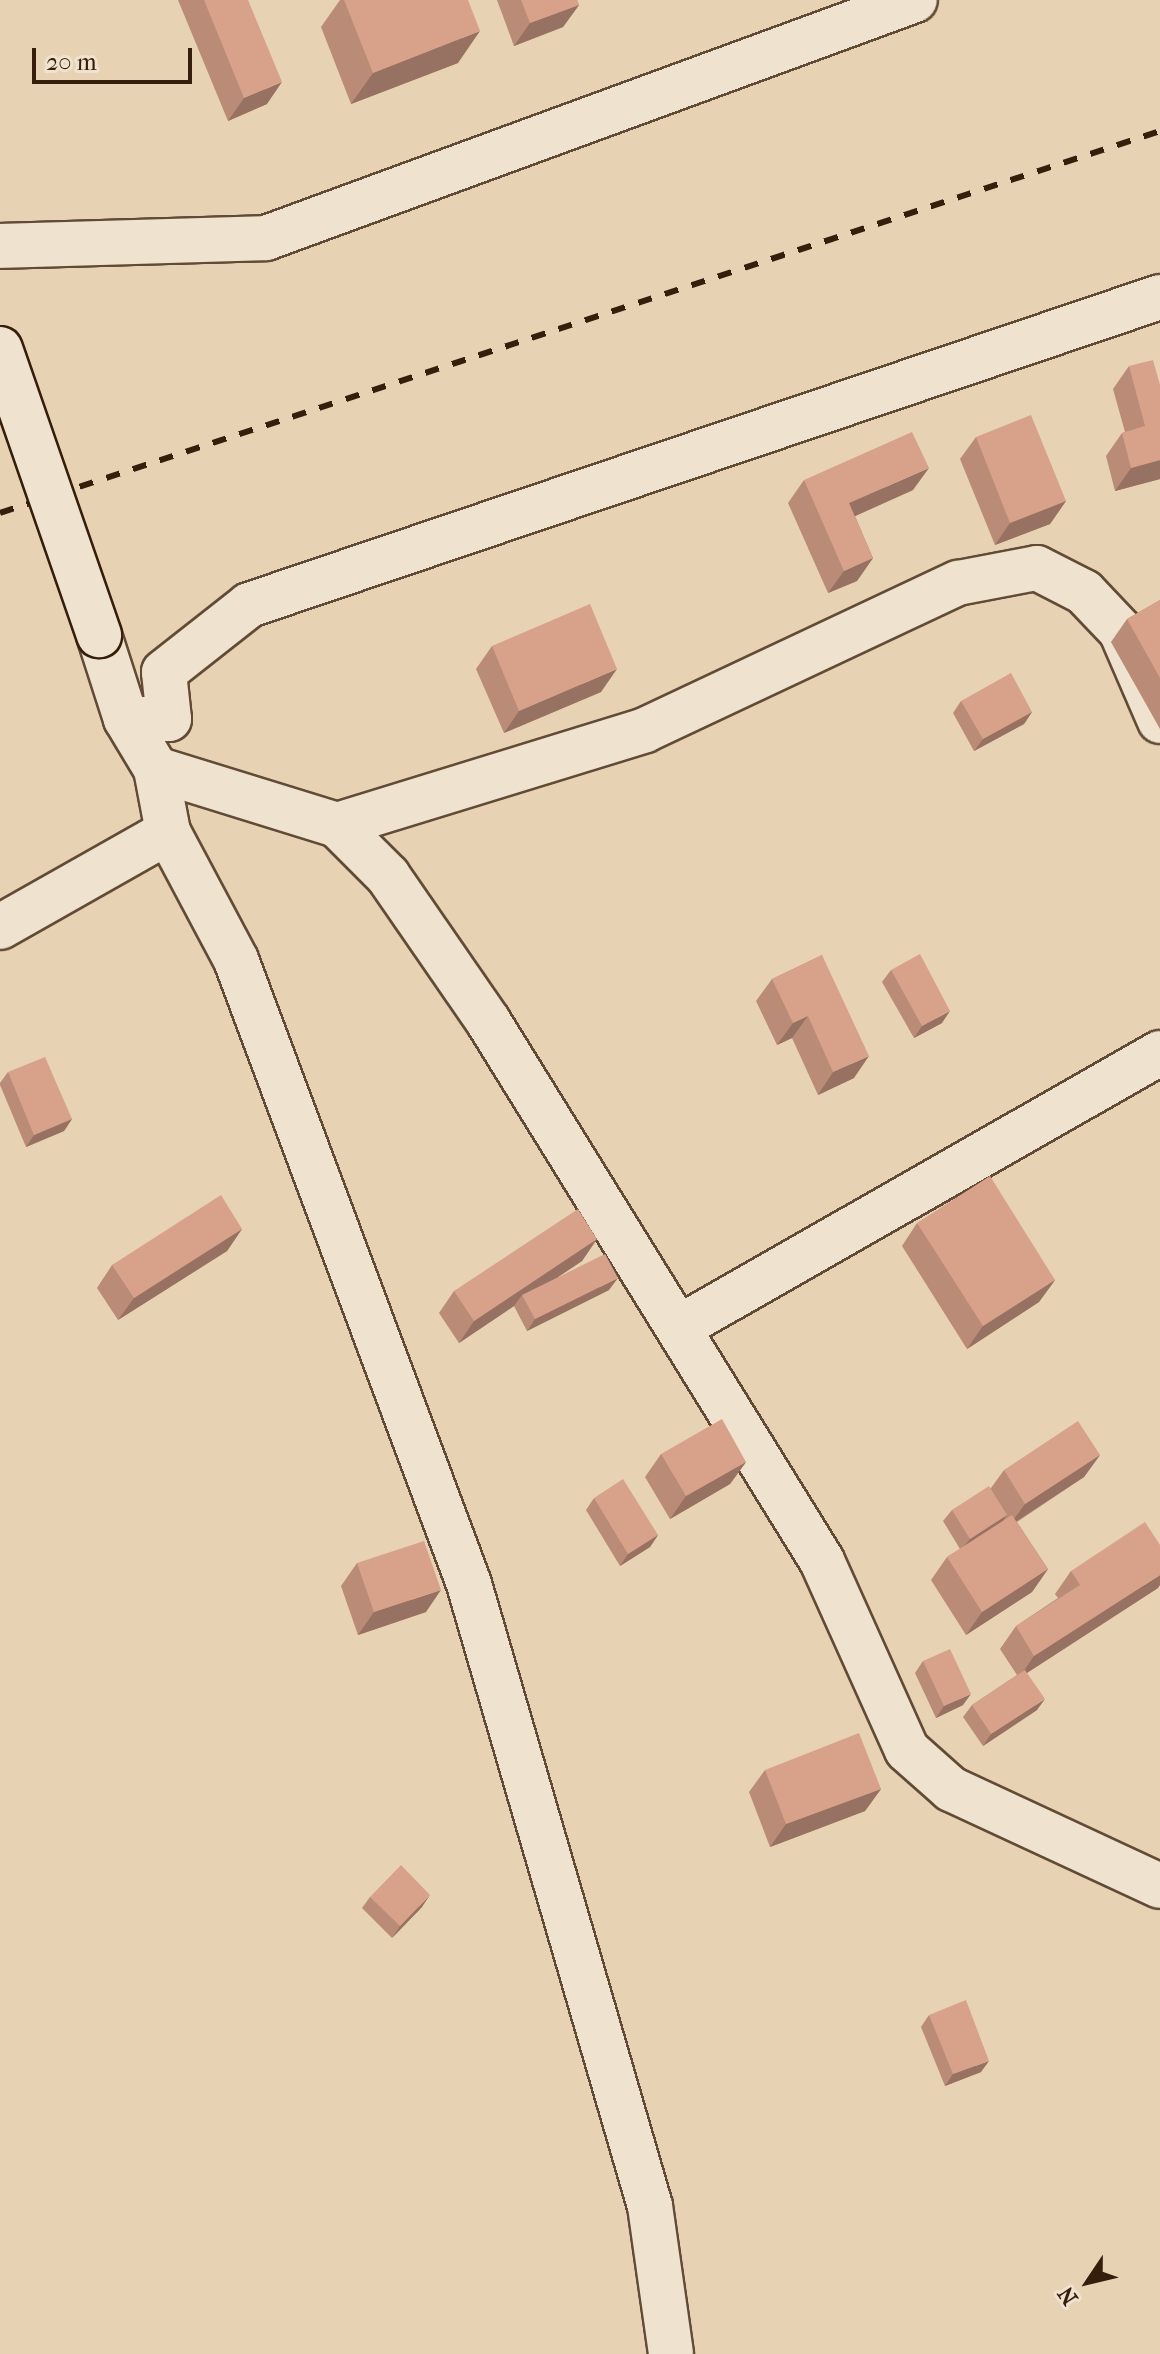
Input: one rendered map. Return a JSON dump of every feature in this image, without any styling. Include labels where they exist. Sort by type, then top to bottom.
[{"type":"street","points":[[0,246],[266,238],[915,0]]},
{"type":"street","points":[[126,719],[169,719],[164,672],[249,605],[1160,297]]},
{"type":"street","points":[[0,349],[126,719],[156,769],[168,832],[236,960],[469,1584],[650,2206],[671,2354]]},
{"type":"street","points":[[337,825],[645,730],[958,583],[1037,568],[1084,592],[1121,631],[1160,721]]},
{"type":"street","points":[[156,769],[337,825],[388,876],[480,1009],[822,1561],[907,1750],[951,1789],[1160,1886]]},
{"type":"street","points":[[0,927],[168,832]]},
{"type":"street","points":[[678,1328],[1160,1053]]},
{"type":"building","points":[[204,0],[248,0],[282,82],[244,98]]},
{"type":"building","points":[[344,0],[468,0],[480,31],[373,73]]},
{"type":"building","points":[[521,0],[577,0],[579,5],[530,23]]},
{"type":"building","points":[[1153,360],[1160,385],[1160,460],[1131,468],[1122,433],[1145,426],[1129,366]]},
{"type":"building","points":[[1031,415],[1066,501],[1010,523],[976,437]]},
{"type":"building","points":[[912,432],[929,468],[849,503],[873,558],[844,571],[804,480]]},
{"type":"building","points":[[1160,600],[1160,678],[1127,619]]},
{"type":"building","points":[[590,604],[617,669],[519,711],[492,646]]},
{"type":"building","points":[[1011,673],[1032,712],[983,739],[961,701]]},
{"type":"building","points":[[920,954],[950,1011],[922,1026],[891,970]]},
{"type":"building","points":[[822,955],[869,1056],[833,1072],[808,1016],[793,1023],[772,979]]},
{"type":"building","points":[[45,1057],[72,1119],[34,1135],[8,1072]]},
{"type":"building","points":[[990,1176],[1055,1280],[983,1326],[917,1223]]},
{"type":"building","points":[[221,1195],[242,1229],[134,1298],[112,1265]]},
{"type":"building","points":[[578,1209],[597,1239],[474,1321],[454,1291]]},
{"type":"building","points":[[605,1254],[618,1278],[535,1319],[522,1295]]},
{"type":"building","points":[[722,1419],[746,1462],[686,1496],[661,1454]]},
{"type":"building","points":[[1078,1421],[1100,1455],[1025,1504],[1004,1470]]},
{"type":"building","points":[[623,1479],[658,1535],[628,1554],[594,1498]]},
{"type":"building","points":[[989,1486],[1007,1515],[970,1539],[952,1510]]},
{"type":"building","points":[[1012,1515],[1048,1569],[982,1612],[947,1557]]},
{"type":"building","points":[[1145,1522],[1160,1545],[1160,1575],[1034,1656],[1016,1626],[1080,1585],[1071,1571]]},
{"type":"building","points":[[424,1541],[441,1590],[374,1612],[357,1563]]},
{"type":"building","points":[[950,1649],[971,1694],[944,1706],[923,1661]]},
{"type":"building","points":[[1025,1670],[1045,1699],[991,1734],[972,1705]]},
{"type":"building","points":[[859,1733],[881,1789],[786,1824],[765,1770]]},
{"type":"building","points":[[401,1865],[430,1895],[400,1926],[370,1897]]},
{"type":"building","points":[[966,2000],[989,2061],[953,2074],[929,2015]]},
{"type":"railway","points":[[0,513],[1160,131]]}]
